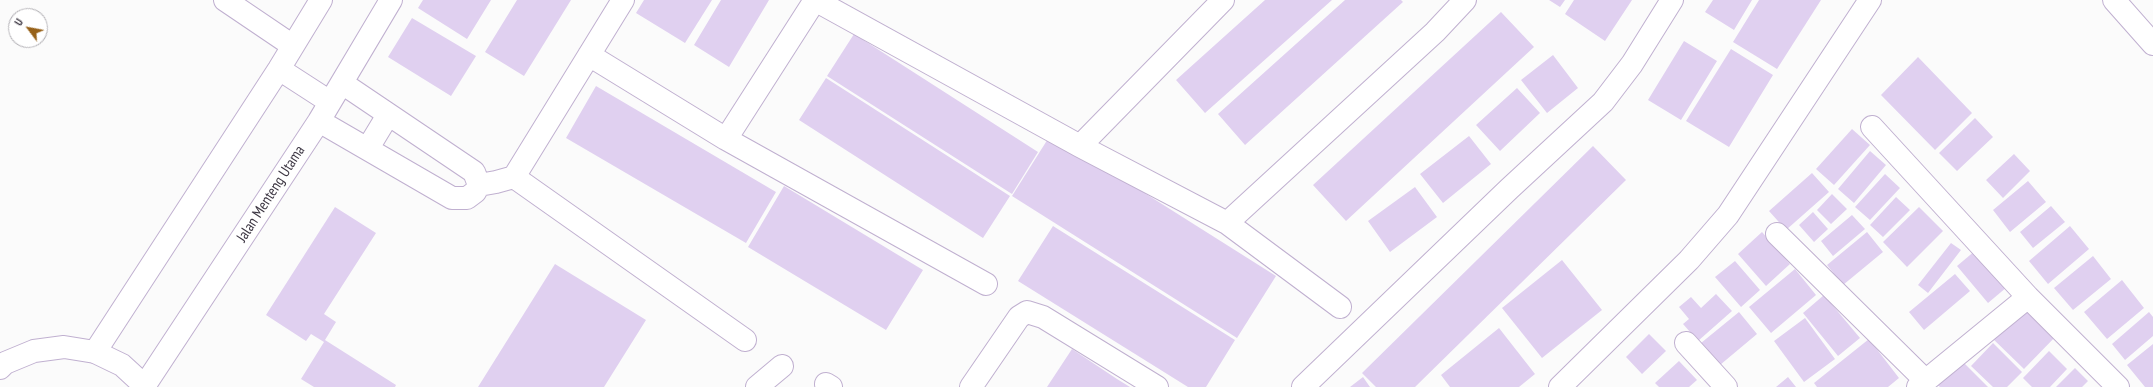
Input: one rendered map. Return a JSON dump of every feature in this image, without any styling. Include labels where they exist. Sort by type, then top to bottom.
[{"type":"street","points":[[225,0],[293,46]]},
{"type":"street","points":[[95,352],[279,69],[321,0]]},
{"type":"street","name":"Jalan Menteng Utama","points":[[146,386],[319,121],[391,0]]},
{"type":"street","points":[[479,185],[514,177],[623,0]]},
{"type":"street","points":[[726,139],[815,0],[1080,146],[1227,223],[1340,307]]},
{"type":"street","points":[[1080,146],[1223,0]]},
{"type":"street","points":[[1227,223],[1435,32],[1464,0]]},
{"type":"street","points":[[1303,387],[1509,189],[1603,102],[1632,64],[1672,0]]},
{"type":"street","points":[[1560,387],[1689,260],[1728,215],[1870,0]]},
{"type":"street","points":[[2114,0],[2153,44]]},
{"type":"street","points":[[590,55],[726,139],[986,284]]},
{"type":"street","points":[[279,69],[330,102]]},
{"type":"street","points":[[342,83],[474,172],[479,185]]},
{"type":"street","points":[[368,148],[388,114]]},
{"type":"street","points":[[319,121],[452,198],[467,198],[475,192],[479,185]]},
{"type":"street","points":[[1872,127],[2028,297],[2118,387]]},
{"type":"street","points":[[514,177],[745,340]]},
{"type":"street","points":[[1777,234],[1921,384],[2028,297]]},
{"type":"street","points":[[971,387],[1019,317],[1027,312],[1043,317],[1157,387]]},
{"type":"street","points":[[1686,343],[1726,387]]},
{"type":"street","points":[[0,368],[5,363],[34,351],[64,347],[95,352],[122,365],[146,386]]},
{"type":"street","points":[[757,387],[782,366]]},
{"type":"building","points":[[423,0],[491,0],[467,39],[418,8]]},
{"type":"building","points":[[517,0],[571,0],[524,76],[485,52]]},
{"type":"building","points":[[644,0],[712,0],[685,43],[636,13]]},
{"type":"building","points":[[721,0],[769,0],[729,67],[694,45]]},
{"type":"building","points":[[1265,0],[1332,0],[1205,113],[1176,80]]},
{"type":"building","points":[[1345,0],[1401,0],[1403,2],[1245,145],[1218,114]]},
{"type":"building","points":[[1549,0],[1565,0],[1560,7]]},
{"type":"building","points":[[1574,0],[1632,0],[1605,41],[1565,14]]},
{"type":"building","points":[[1713,0],[1752,0],[1734,30],[1705,12]]},
{"type":"building","points":[[1759,0],[1821,0],[1777,69],[1733,42]]},
{"type":"building","points":[[1501,12],[1534,47],[1346,221],[1313,185]]},
{"type":"building","points":[[412,18],[476,56],[451,96],[388,57]]},
{"type":"building","points":[[854,34],[1038,152],[1012,194],[827,76]]},
{"type":"building","points":[[1684,41],[1717,61],[1681,120],[1648,100]]},
{"type":"building","points":[[1731,49],[1773,75],[1729,147],[1686,121]]},
{"type":"building","points":[[1553,55],[1578,88],[1547,113],[1521,80]]},
{"type":"building","points":[[1918,57],[1972,113],[1935,150],[1881,95]]},
{"type":"building","points":[[826,78],[1010,196],[983,238],[799,120]]},
{"type":"building","points":[[596,86],[776,192],[746,243],[566,138]]},
{"type":"building","points":[[1517,88],[1540,113],[1500,151],[1476,125]]},
{"type":"building","points":[[1975,118],[1993,137],[1957,171],[1939,153]]},
{"type":"building","points":[[1852,129],[1870,145],[1834,185],[1816,169]]},
{"type":"building","points":[[1051,134],[1276,276],[1237,338],[1012,196]]},
{"type":"building","points":[[1469,136],[1491,164],[1443,203],[1420,174]]},
{"type":"building","points":[[1593,146],[1626,180],[1415,387],[1376,387],[1362,373]]},
{"type":"building","points":[[1870,151],[1886,165],[1854,203],[1838,189]]},
{"type":"building","points":[[2014,154],[2030,171],[2003,198],[1986,180]]},
{"type":"building","points":[[1812,173],[1829,192],[1786,230],[1769,211]]},
{"type":"building","points":[[1885,174],[1900,188],[1870,220],[1855,207]]},
{"type":"building","points":[[2028,181],[2046,202],[2010,232],[1993,210]]},
{"type":"building","points":[[784,186],[923,270],[886,330],[748,247]]},
{"type":"building","points":[[1415,187],[1437,217],[1390,252],[1368,221]]},
{"type":"building","points":[[1832,194],[1847,209],[1831,224],[1817,210]]},
{"type":"building","points":[[1896,197],[1910,210],[1883,237],[1870,225]]},
{"type":"building","points":[[2051,206],[2065,222],[2033,248],[2020,232]]},
{"type":"building","points":[[335,207],[376,233],[324,314],[336,322],[325,340],[396,385],[395,387],[314,387],[301,379],[324,342],[311,334],[306,341],[266,315]]},
{"type":"building","points":[[1919,207],[1943,231],[1907,267],[1883,242]]},
{"type":"building","points":[[1813,212],[1828,229],[1814,242],[1799,225]]},
{"type":"building","points":[[1852,215],[1865,229],[1833,256],[1821,241]]},
{"type":"building","points":[[1053,226],[1235,340],[1206,387],[1188,387],[1018,281]]},
{"type":"building","points":[[2070,226],[2089,249],[2048,284],[2029,261]]},
{"type":"building","points":[[1762,232],[1790,264],[1766,286],[1738,254]]},
{"type":"building","points":[[1867,232],[1883,252],[1843,285],[1827,265]]},
{"type":"building","points":[[1951,243],[1961,250],[1928,293],[1918,285]]},
{"type":"building","points":[[1976,250],[2007,287],[1988,303],[1957,266]]},
{"type":"building","points":[[2093,256],[2111,279],[2073,310],[2054,288]]},
{"type":"building","points":[[1562,260],[1602,310],[1542,358],[1502,308]]},
{"type":"building","points":[[1735,261],[1760,290],[1741,307],[1715,277]]},
{"type":"building","points":[[555,264],[646,320],[604,387],[478,387]]},
{"type":"building","points":[[1795,269],[1816,295],[1771,333],[1749,307]]},
{"type":"building","points":[[1955,274],[1970,291],[1924,330],[1909,312]]},
{"type":"building","points":[[2122,280],[2144,308],[2107,339],[2084,312]]},
{"type":"building","points":[[1716,294],[1732,311],[1698,341],[1683,324],[1689,319],[1679,307],[1691,297],[1701,308]]},
{"type":"building","points":[[1824,295],[1860,338],[1838,356],[1803,313]]},
{"type":"building","points":[[2025,301],[2058,334],[2024,369],[1990,336]]},
{"type":"building","points":[[1739,312],[1757,334],[1720,365],[1701,343]]},
{"type":"building","points":[[2149,312],[2153,317],[2153,336],[2125,360],[2112,344]]},
{"type":"building","points":[[1805,318],[1835,359],[1804,382],[1774,341]]},
{"type":"building","points":[[1499,328],[1535,374],[1519,387],[1450,387],[1441,375]]},
{"type":"building","points":[[1649,334],[1666,351],[1642,374],[1626,357]]},
{"type":"building","points":[[1869,339],[1899,378],[1888,387],[1817,387],[1814,383]]},
{"type":"building","points":[[1993,343],[2022,372],[2007,387],[1993,387],[1971,366]]},
{"type":"building","points":[[2153,344],[2153,387],[2145,387],[2127,365]]},
{"type":"building","points":[[1072,349],[1117,379],[1130,387],[1047,387]]},
{"type":"building","points":[[2049,351],[2067,369],[2050,387],[2032,387],[2023,378]]},
{"type":"building","points":[[1960,359],[1988,387],[1940,387],[1936,384]]},
{"type":"building","points":[[1679,361],[1697,380],[1689,387],[1659,387],[1655,383]]},
{"type":"building","points":[[2075,368],[2088,381],[2082,387],[2056,387]]},
{"type":"building","points":[[1363,377],[1370,387],[1350,387]]},
{"type":"building","points":[[1788,377],[1796,387],[1776,387]]}]
